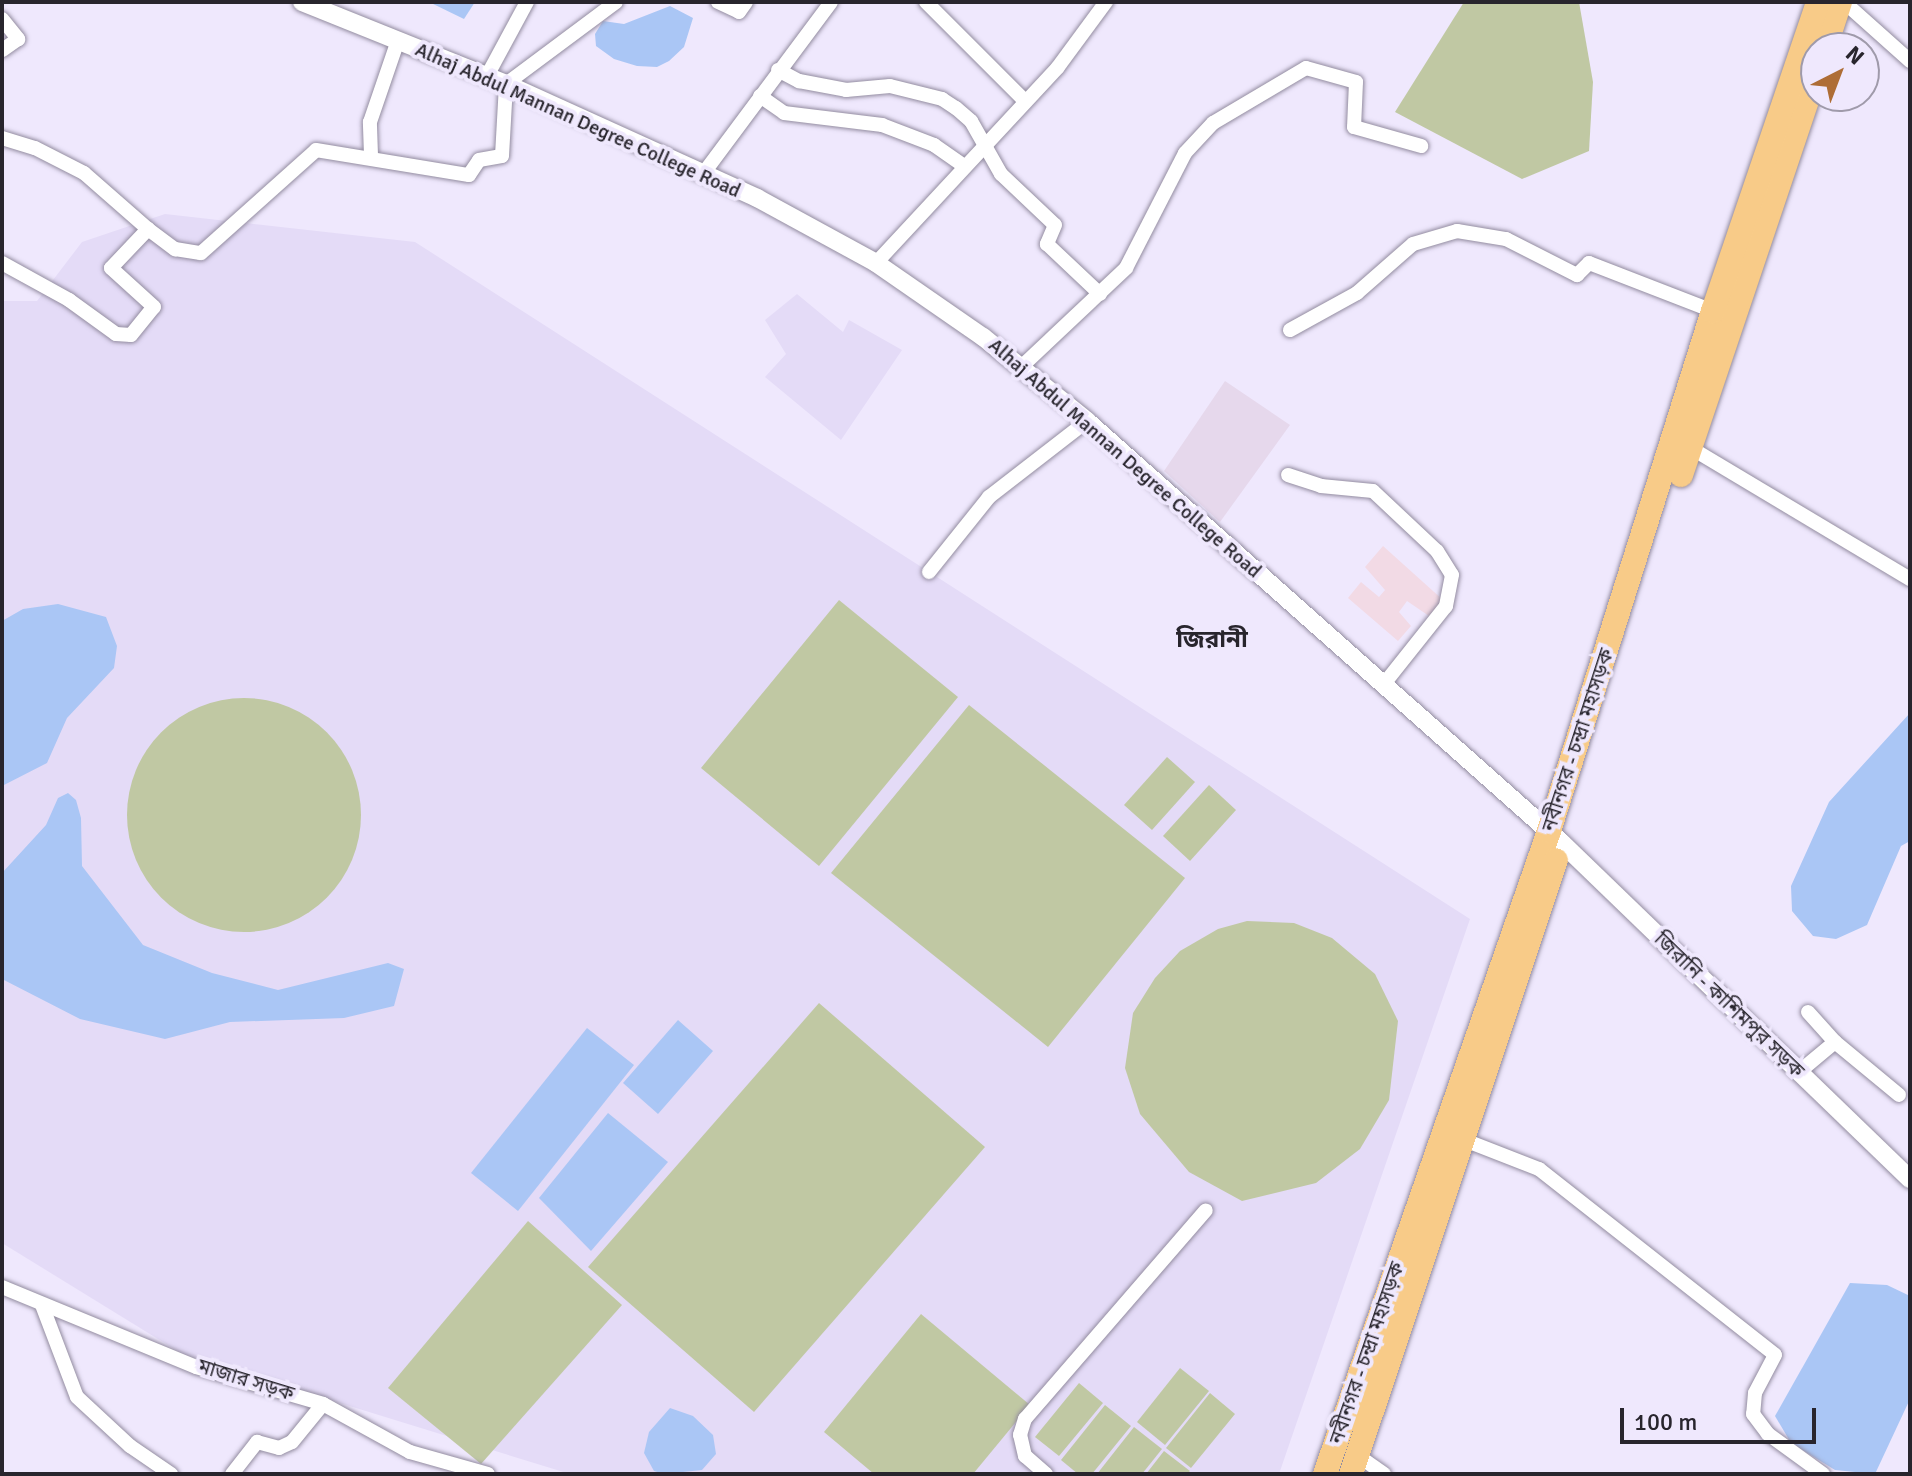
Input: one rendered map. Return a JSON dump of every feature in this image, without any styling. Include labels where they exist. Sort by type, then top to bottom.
[{"type":"highway","name":"নবীনগর - চন্দ্রা মহাসড়ক","points":[[1683,443],[1713,311],[1818,2]]},
{"type":"highway","points":[[1831,32],[1842,2]]},
{"type":"highway","name":"নবীনগর - চন্দ্রা মহাসড়ক","points":[[1354,1465],[1462,1139],[1555,837],[1683,443],[1803,112]]},
{"type":"highway","name":"নবীনগর - চন্দ্রা মহাসড়ক","points":[[1325,1474],[1555,837]]},
{"type":"street","name":"Alhaj Abdul Mannan Degree College Road","points":[[302,2],[506,84],[703,174],[876,263],[1087,421],[1555,837]]},
{"type":"street","points":[[487,76],[527,2]]},
{"type":"street","points":[[2,138],[35,148],[84,173],[175,249],[201,253],[316,150],[371,155],[469,175],[479,160],[502,156],[506,84],[616,2]]},
{"type":"street","points":[[718,2],[739,12],[746,2]]},
{"type":"street","points":[[703,174],[831,2]]},
{"type":"street","points":[[926,2],[1025,101]]},
{"type":"street","points":[[876,263],[963,165],[1058,67],[1106,2]]},
{"type":"street","points":[[1842,2],[1910,61]]},
{"type":"street","points":[[2,19],[18,39],[2,50]]},
{"type":"street","points":[[371,155],[370,122],[398,40]]},
{"type":"street","points":[[1020,368],[1126,268],[1185,153],[1213,123],[1306,68],[1356,82],[1354,127],[1421,146]]},
{"type":"street","points":[[778,70],[799,81],[846,90],[890,86],[942,99],[971,121],[1001,174],[1055,225],[1047,244],[1100,294]]},
{"type":"street","points":[[760,96],[784,113],[882,125],[934,145],[963,165]]},
{"type":"street","points":[[2,263],[69,300],[116,334],[131,335],[154,307],[111,268],[148,229]]},
{"type":"street","points":[[1290,330],[1357,293],[1413,244],[1457,231],[1506,239],[1577,275],[1589,263],[1713,311]]},
{"type":"street","points":[[929,572],[989,497],[1087,421]]},
{"type":"street","points":[[1683,443],[1910,579]]},
{"type":"street","points":[[1288,475],[1321,486],[1373,491],[1437,551],[1452,575],[1446,606],[1384,684]]},
{"type":"street","name":"জিরানি - কাশিমপুর সড়ক","points":[[1555,837],[1910,1179]]},
{"type":"street","points":[[1808,1012],[1835,1042],[1899,1095]]},
{"type":"street","points":[[1799,1072],[1835,1042]]},
{"type":"street","points":[[1462,1139],[1539,1169],[1775,1355],[1755,1393],[1753,1414],[1768,1434],[1823,1474]]},
{"type":"street","points":[[1046,1474],[1025,1456],[1020,1435],[1025,1419],[1206,1210]]},
{"type":"street","name":"মাজার সড়ক","points":[[2,1287],[196,1367],[323,1404],[410,1452],[488,1474]]},
{"type":"street","points":[[42,1305],[77,1397],[130,1446],[171,1474]]},
{"type":"street","points":[[232,1474],[257,1442],[279,1448],[292,1442],[323,1404]]},
{"type":"street","points":[[1354,1465],[1384,1474]]},
{"type":"shaded area","points":[[165,214],[415,242],[1470,919],[1279,1474],[570,1474],[184,1355],[2,1243],[2,301],[37,301],[82,242]]},
{"type":"shaded area","points":[[797,294],[843,332],[849,320],[902,350],[841,440],[765,377],[786,354],[765,320]]},
{"type":"shaded area","points":[[1225,381],[1290,425],[1220,522],[1164,471]]},
{"type":"shaded area","points":[[1383,546],[1443,600],[1429,616],[1407,601],[1399,612],[1411,626],[1398,641],[1348,598],[1361,582],[1379,597],[1385,590],[1365,567]]},
{"type":"green space","points":[[1464,2],[1579,2],[1593,82],[1589,151],[1522,179],[1395,112]]},
{"type":"green space","points":[[839,600],[958,697],[819,866],[701,768]]},
{"type":"green space","points":[[244,698],[267,700],[289,707],[327,732],[352,770],[359,792],[359,838],[352,860],[327,898],[289,923],[267,930],[244,932],[221,930],[199,923],[161,898],[136,860],[129,838],[127,815],[129,792],[136,770],[161,732],[199,707],[221,700]]},
{"type":"green space","points":[[969,705],[1185,878],[1048,1047],[831,873]]},
{"type":"green space","points":[[1167,757],[1195,782],[1152,830],[1124,805]]},
{"type":"green space","points":[[1209,785],[1236,810],[1190,861],[1163,836]]},
{"type":"green space","points":[[1247,921],[1294,923],[1332,938],[1375,974],[1398,1021],[1389,1100],[1360,1149],[1316,1183],[1242,1201],[1189,1172],[1140,1114],[1125,1068],[1133,1013],[1155,978],[1180,951],[1218,929]]},
{"type":"green space","points":[[819,1003],[985,1147],[754,1412],[588,1267]]},
{"type":"green space","points":[[528,1221],[622,1305],[481,1464],[388,1388]]},
{"type":"green space","points":[[921,1314],[1030,1405],[973,1474],[874,1474],[824,1432]]},
{"type":"green space","points":[[1180,1368],[1209,1391],[1165,1445],[1137,1422]]},
{"type":"green space","points":[[1079,1383],[1103,1403],[1059,1456],[1035,1437]]},
{"type":"green space","points":[[1210,1393],[1235,1414],[1191,1468],[1166,1448]]},
{"type":"green space","points":[[1105,1405],[1131,1426],[1092,1474],[1078,1474],[1061,1460]]},
{"type":"green space","points":[[1134,1427],[1162,1449],[1142,1474],[1097,1474]]},
{"type":"green space","points":[[1164,1451],[1190,1471],[1187,1474],[1146,1474]]},
{"type":"water","points":[[429,2],[475,2],[464,19]]},
{"type":"water","points":[[670,6],[693,18],[684,47],[669,61],[657,67],[637,66],[614,59],[596,46],[595,34],[603,21],[624,24]]},
{"type":"water","points":[[58,604],[106,617],[117,646],[114,668],[67,718],[47,763],[2,786],[2,621],[23,609]]},
{"type":"water","points":[[1910,713],[1910,841],[1901,846],[1867,925],[1836,939],[1813,936],[1792,911],[1791,886],[1829,802]]},
{"type":"water","points":[[68,793],[76,800],[81,818],[82,866],[143,945],[212,973],[278,990],[388,963],[404,969],[394,1006],[344,1018],[230,1022],[165,1039],[80,1019],[2,979],[2,873],[46,825],[58,798]]},
{"type":"water","points":[[678,1020],[713,1051],[658,1114],[623,1083]]},
{"type":"water","points":[[587,1028],[634,1065],[518,1211],[471,1173]]},
{"type":"water","points":[[608,1113],[668,1162],[591,1251],[539,1198]]},
{"type":"water","points":[[1850,1283],[1887,1285],[1910,1296],[1910,1399],[1875,1474],[1835,1470],[1791,1443],[1775,1416]]},
{"type":"water","points":[[670,1408],[693,1416],[713,1435],[716,1454],[702,1470],[664,1474],[654,1471],[644,1453],[649,1432]]},
{"type":"district","name":"জিরানী","points":[[1212,640]]}]
